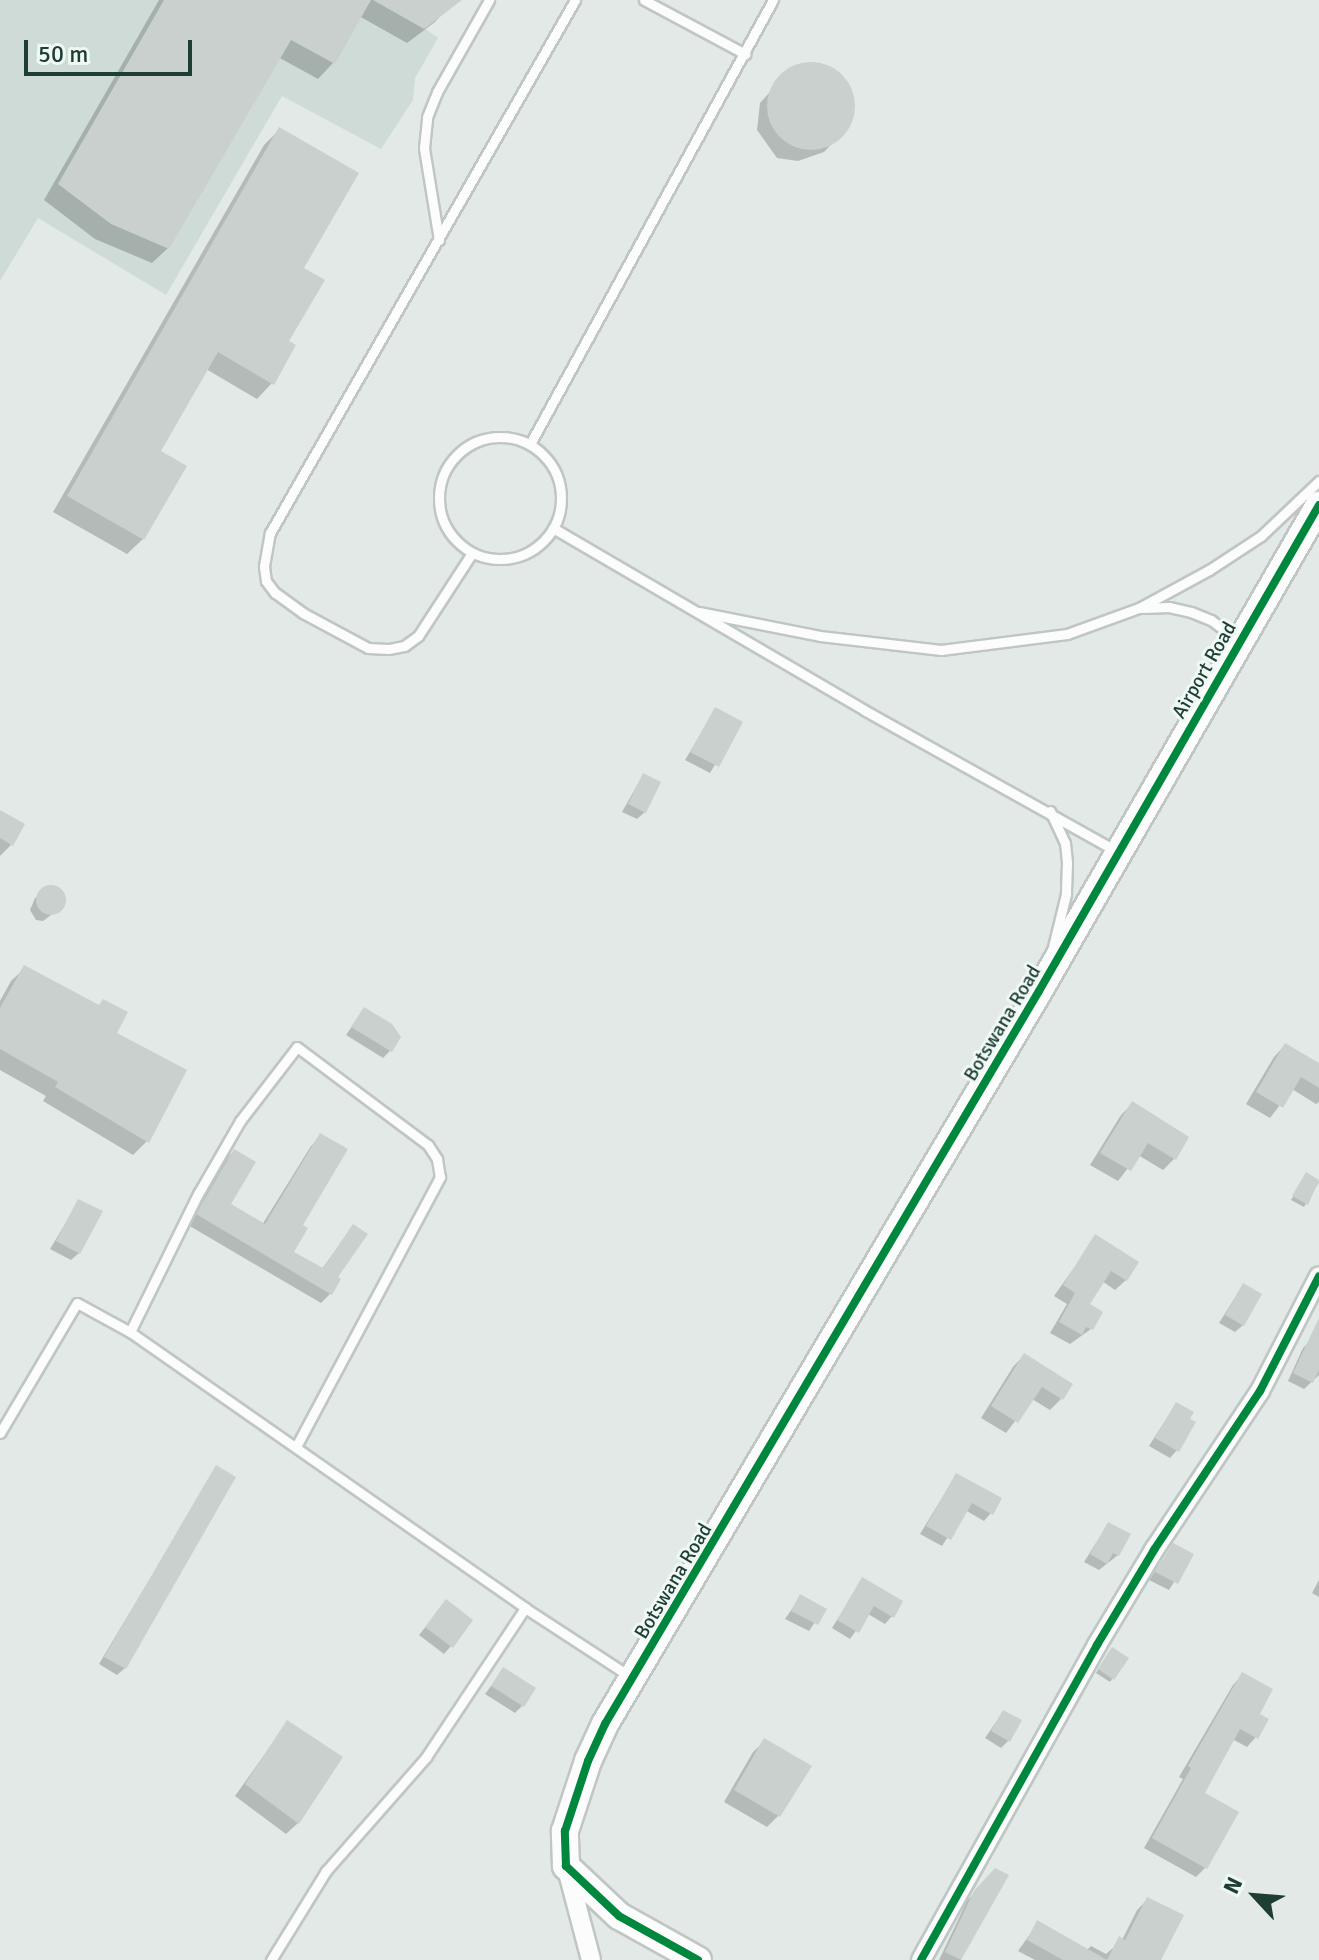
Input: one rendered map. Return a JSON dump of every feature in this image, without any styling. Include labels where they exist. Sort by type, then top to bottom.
[{"type":"street","name":"Airport Road","points":[[1119,853],[1238,640],[1319,505]]},
{"type":"street","name":"Botswana Road","points":[[566,1866],[565,1831],[573,1799],[605,1724],[1119,853]]},
{"type":"street","points":[[921,1960],[1097,1645],[1154,1550],[1260,1391],[1319,1276]]},
{"type":"street","points":[[566,1866],[591,1960]]},
{"type":"street","points":[[566,1866],[619,1916],[698,1960]]},
{"type":"lane","points":[[439,240],[424,148],[427,117],[437,92],[489,0]]},
{"type":"lane","points":[[472,553],[418,636],[404,646],[388,649],[368,648],[303,613],[275,593],[266,581],[264,566],[270,533],[575,0]]},
{"type":"lane","points":[[644,0],[745,54]]},
{"type":"lane","points":[[530,444],[773,0]]},
{"type":"lane","points":[[487,437],[509,437],[530,444],[545,456],[556,472],[560,510],[553,528],[544,541],[518,557],[487,559],[472,553],[455,541],[441,512],[441,480],[451,460],[467,446],[487,437]]},
{"type":"lane","points":[[699,612],[820,636],[941,650],[1067,634],[1139,608],[1209,570],[1261,536],[1319,481]]},
{"type":"lane","points":[[553,528],[864,710],[1050,811],[1119,853]]},
{"type":"lane","points":[[1139,608],[1169,607],[1191,612],[1211,620],[1238,640]]},
{"type":"lane","points":[[1039,991],[1066,894],[1065,843],[1050,811]]},
{"type":"lane","points":[[130,1332],[198,1194],[226,1145],[297,1047],[428,1145],[437,1159],[440,1177],[296,1447]]},
{"type":"lane","points":[[0,1433],[77,1303],[130,1332],[525,1608],[633,1679]]},
{"type":"lane","points":[[271,1960],[326,1871],[426,1757],[525,1608]]},
{"type":"shaded area","points":[[0,0],[458,0],[424,28],[438,38],[415,78],[413,100],[381,149],[282,96],[166,295],[38,218],[0,281]]},
{"type":"building","points":[[164,0],[371,0],[335,64],[291,40],[169,249],[111,224],[58,184]]},
{"type":"building","points":[[373,0],[462,0],[424,29]]},
{"type":"building","points":[[811,62],[828,66],[842,75],[851,89],[855,106],[851,123],[842,137],[828,146],[811,150],[794,146],[780,137],[771,123],[767,106],[771,89],[780,75],[794,66]]},
{"type":"building","points":[[279,127],[359,173],[304,268],[325,280],[289,341],[296,345],[274,385],[218,352],[161,451],[187,466],[144,540],[67,496]]},
{"type":"building","points":[[715,707],[743,722],[719,767],[690,752]]},
{"type":"building","points":[[643,773],[661,782],[646,813],[628,804]]},
{"type":"building","points":[[0,810],[25,824],[13,846],[0,838]]},
{"type":"building","points":[[51,885],[62,889],[66,900],[62,911],[51,915],[40,911],[36,900],[40,889]]},
{"type":"building","points":[[24,965],[99,1005],[103,999],[128,1012],[117,1033],[187,1070],[149,1143],[55,1087],[58,1082],[0,1049],[0,1008]]},
{"type":"building","points":[[364,1007],[392,1024],[401,1037],[392,1052],[351,1027]]},
{"type":"building","points":[[1285,1043],[1319,1063],[1319,1088],[1301,1077],[1283,1108],[1256,1092]]},
{"type":"building","points":[[1132,1101],[1189,1137],[1176,1160],[1148,1143],[1131,1171],[1100,1153]]},
{"type":"building","points":[[320,1133],[348,1149],[303,1225],[308,1228],[294,1252],[323,1268],[353,1224],[368,1234],[338,1277],[341,1279],[332,1295],[196,1214],[234,1149],[256,1162],[231,1204],[265,1224]]},
{"type":"building","points":[[1306,1172],[1319,1180],[1308,1205],[1292,1196]]},
{"type":"building","points":[[78,1199],[103,1211],[80,1254],[56,1241]]},
{"type":"building","points":[[1095,1234],[1139,1262],[1127,1281],[1111,1271],[1090,1304],[1103,1312],[1093,1330],[1086,1327],[1082,1335],[1059,1322],[1075,1293],[1063,1285]]},
{"type":"building","points":[[1243,1283],[1262,1294],[1244,1326],[1225,1315]]},
{"type":"building","points":[[1319,1318],[1319,1370],[1313,1383],[1293,1373]]},
{"type":"building","points":[[1024,1353],[1073,1384],[1063,1400],[1042,1387],[1018,1423],[991,1406]]},
{"type":"building","points":[[1176,1402],[1194,1412],[1190,1419],[1196,1422],[1179,1452],[1155,1438]]},
{"type":"building","points":[[216,1465],[236,1477],[126,1669],[104,1657]]},
{"type":"building","points":[[956,1473],[1002,1498],[993,1515],[972,1503],[951,1540],[926,1526]]},
{"type":"building","points":[[1108,1522],[1131,1534],[1119,1556],[1113,1553],[1107,1564],[1090,1554]]},
{"type":"building","points":[[1173,1543],[1194,1554],[1178,1584],[1155,1572]]},
{"type":"building","points":[[862,1577],[903,1601],[894,1618],[874,1606],[859,1633],[837,1620]]},
{"type":"building","points":[[800,1594],[827,1609],[818,1625],[791,1611]]},
{"type":"building","points":[[446,1599],[473,1620],[453,1648],[425,1627]]},
{"type":"building","points":[[1112,1647],[1129,1658],[1114,1680],[1098,1669]]},
{"type":"building","points":[[503,1667],[536,1688],[524,1707],[491,1686]]},
{"type":"building","points":[[1242,1672],[1273,1689],[1260,1714],[1269,1719],[1258,1739],[1240,1729],[1205,1793],[1239,1812],[1207,1869],[1152,1838],[1191,1768],[1188,1766]]},
{"type":"building","points":[[1003,1710],[1022,1720],[1010,1742],[991,1731]]},
{"type":"building","points":[[287,1720],[343,1757],[299,1824],[245,1784]]},
{"type":"building","points":[[764,1738],[812,1766],[780,1817],[734,1790]]},
{"type":"building","points":[[995,1868],[1009,1875],[961,1960],[945,1952],[974,1891]]},
{"type":"building","points":[[1147,1897],[1184,1915],[1161,1960],[1107,1960],[1119,1936],[1125,1940]]},
{"type":"building","points":[[1037,1920],[1107,1960],[1063,1960],[1027,1940]]},
{"type":"cycle path","points":[[698,1960],[619,1916],[566,1866],[565,1831],[588,1761],[605,1724],[1039,991],[1319,505]]},
{"type":"cycle path","points":[[921,1960],[1097,1645],[1154,1550],[1260,1391],[1319,1276]]}]
